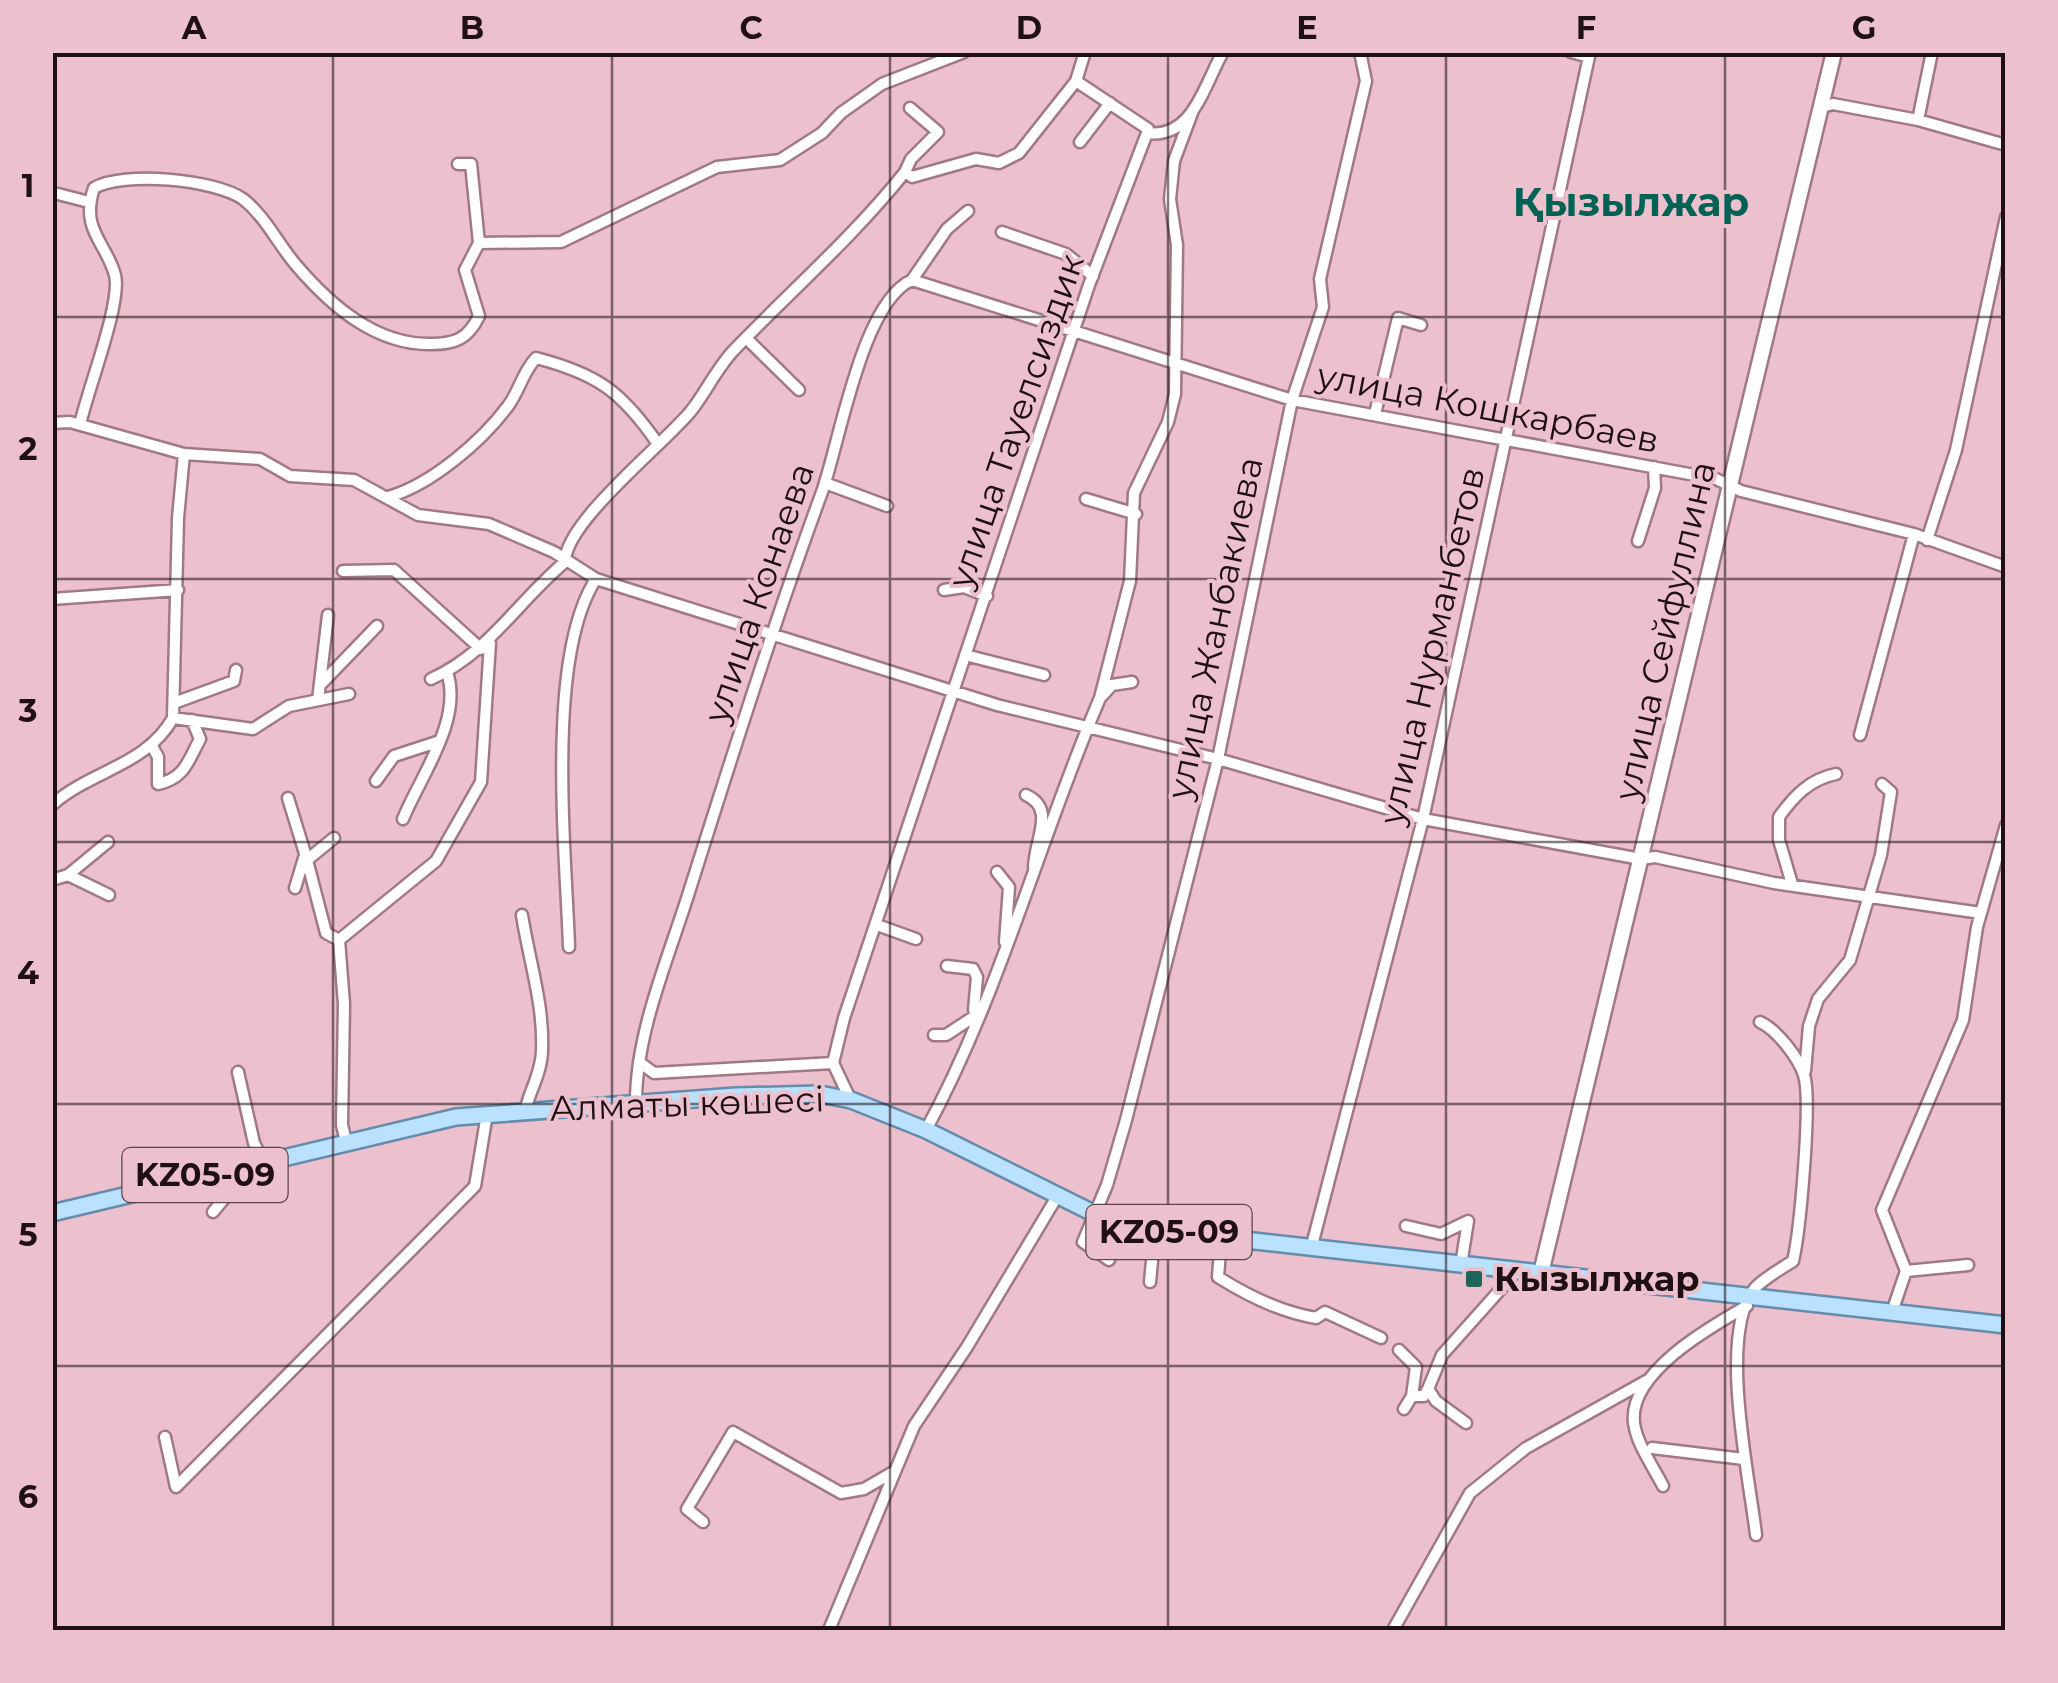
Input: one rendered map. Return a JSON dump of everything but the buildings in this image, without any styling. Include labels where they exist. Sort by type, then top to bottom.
[{"type":"main road","name":"Алматы көшесі","points":[[352,1140],[526,1110],[776,1094],[851,1100],[926,1130],[1095,1214],[1155,1229],[1564,1275],[1749,1301],[2006,1325]]},
{"type":"main road","name":"KZ05-09","points":[[52,1213],[352,1140]]},
{"type":"street","points":[[479,244],[561,242],[716,167],[780,160],[822,134],[840,113],[882,84],[964,52]]},
{"type":"street","points":[[905,172],[912,177],[931,175],[976,159],[999,162],[1019,152],[1076,80],[1085,52]]},
{"type":"street","points":[[926,1130],[969,1048],[978,1014],[1034,878],[1100,698],[1124,614],[1136,514],[1134,493],[1168,422],[1177,362],[1177,245],[1170,198],[1176,155],[1223,52]]},
{"type":"street","name":"улица Жанбакиева","points":[[1095,1214],[1126,1120],[1218,760],[1292,400],[1322,307],[1320,279],[1366,81],[1360,52]]},
{"type":"street","points":[[1572,52],[1590,55]]},
{"type":"street","name":"улица Сейфуллина","points":[[1542,1273],[1834,52]]},
{"type":"street","points":[[1918,120],[1918,100],[1932,52]]},
{"type":"street","name":"улица Нурманбетов","points":[[1311,1249],[1423,819],[1590,55]]},
{"type":"street","points":[[1076,80],[1148,128],[1147,133],[1163,135],[1176,130],[1192,113]]},
{"type":"street","points":[[1080,142],[1110,103]]},
{"type":"street","points":[[1822,107],[1833,104],[1918,120],[2006,145]]},
{"type":"street","points":[[432,679],[486,646],[498,628],[565,562],[566,548],[575,536],[689,413],[733,351],[830,250],[873,212],[905,172],[911,158],[938,132],[910,108]]},
{"type":"street","name":"улица Тауелсиздик","points":[[833,1063],[951,691],[987,596],[1093,276],[1147,133]]},
{"type":"street","points":[[1163,135],[1174,144],[1176,155]]},
{"type":"street","points":[[80,425],[114,301],[115,275],[100,250],[90,202],[94,188],[107,180],[154,179],[239,196],[296,266],[339,307],[394,342],[447,344],[473,330],[479,316],[477,299],[465,270],[479,244],[471,164],[458,164]]},
{"type":"street","points":[[58,194],[90,202]]},
{"type":"street","name":"улица Конаева","points":[[636,1102],[639,1062],[865,348],[898,286],[912,280],[947,228],[968,211]]},
{"type":"street","points":[[1927,540],[1956,450],[2006,217]]},
{"type":"street","points":[[1002,232],[1066,254],[1093,276]]},
{"type":"street","points":[[912,280],[1076,332]]},
{"type":"street","points":[[1375,414],[1398,318],[1421,325]]},
{"type":"street","name":"улица Кошкарбаев","points":[[1076,332],[1292,400],[1509,438],[1730,484],[1740,492],[1914,534],[2006,566]]},
{"type":"street","points":[[747,339],[799,390]]},
{"type":"street","points":[[388,497],[415,487],[496,420],[510,404],[523,372],[536,358],[591,375],[626,402],[658,444]]},
{"type":"street","points":[[52,423],[80,425],[184,454],[260,459],[290,476],[354,480],[418,515],[490,524],[554,552],[596,579],[951,691],[1218,760],[1423,819],[1642,859],[1655,856],[1792,884],[1870,894],[1923,908],[1981,912]]},
{"type":"street","points":[[52,805],[65,793],[152,746],[173,718],[184,454]]},
{"type":"street","points":[[1638,541],[1655,488],[1654,467]]},
{"type":"street","points":[[825,483],[887,506]]},
{"type":"street","points":[[1086,499],[1136,514]]},
{"type":"street","points":[[1860,735],[1914,534]]},
{"type":"street","points":[[343,571],[394,570],[486,646]]},
{"type":"street","points":[[569,946],[564,692],[587,592],[596,579]]},
{"type":"street","points":[[944,590],[964,587],[987,596]]},
{"type":"street","points":[[52,599],[178,590]]},
{"type":"street","points":[[318,700],[328,615]]},
{"type":"street","points":[[321,684],[377,626]]},
{"type":"street","points":[[339,940],[436,861],[481,782],[486,646]]},
{"type":"street","points":[[964,655],[1044,675]]},
{"type":"street","points":[[174,703],[234,681],[236,670]]},
{"type":"street","points":[[402,819],[438,742],[454,692],[447,672]]},
{"type":"street","points":[[1100,698],[1112,686],[1132,682]]},
{"type":"street","points":[[173,718],[253,729],[271,714],[349,694]]},
{"type":"street","points":[[152,746],[158,757],[158,784],[170,781],[185,771],[200,739],[192,720]]},
{"type":"street","points":[[376,781],[394,756],[438,742]]},
{"type":"street","points":[[1792,884],[1780,840],[1779,817],[1804,789],[1820,778],[1836,774]]},
{"type":"street","points":[[1392,1630],[1470,1492],[1526,1448],[1646,1381],[1683,1347],[1749,1301],[1793,1261],[1802,1219],[1809,1026],[1818,1000],[1850,960],[1870,894],[1890,792],[1882,784]]},
{"type":"street","points":[[1026,795],[1039,801],[1044,811],[1035,848],[1034,878]]},
{"type":"street","points":[[288,798],[326,933],[339,940]]},
{"type":"street","points":[[1892,1312],[1906,1271],[1882,1210],[1962,1020],[1981,912],[2006,824]]},
{"type":"street","points":[[295,888],[298,868],[334,838]]},
{"type":"street","points":[[52,880],[68,876],[108,842]]},
{"type":"street","points":[[997,872],[1009,887],[1001,958]]},
{"type":"street","points":[[68,876],[109,895]]},
{"type":"street","points":[[522,915],[541,1017],[542,1052],[539,1078],[526,1110]]},
{"type":"street","points":[[877,925],[916,939]]},
{"type":"street","points":[[339,940],[344,1004],[342,1126],[352,1140]]},
{"type":"street","points":[[947,966],[973,970],[977,977],[974,1010],[978,1014]]},
{"type":"street","points":[[934,1035],[946,1035],[978,1014]]},
{"type":"street","points":[[1760,1022],[1791,1051],[1805,1078]]},
{"type":"street","points":[[639,1062],[642,1069],[654,1073],[833,1063],[851,1100]]},
{"type":"street","points":[[214,1212],[258,1163],[238,1072]]},
{"type":"street","points":[[165,1437],[176,1487],[475,1186],[487,1114]]},
{"type":"street","points":[[829,1630],[914,1426],[1058,1196]]},
{"type":"street","points":[[1095,1214],[1083,1242],[1109,1260]]},
{"type":"street","points":[[1406,1226],[1442,1234],[1468,1221],[1462,1265]]},
{"type":"street","name":"улица Сейфуллина","points":[[1552,1223],[1550,1256],[1564,1275]]},
{"type":"street","points":[[1150,1282],[1155,1229]]},
{"type":"street","points":[[1221,1238],[1218,1277],[1296,1315],[1316,1318],[1325,1312],[1381,1338]]},
{"type":"street","points":[[1906,1271],[1968,1264]]},
{"type":"street","points":[[1412,1396],[1424,1396],[1442,1355],[1517,1271]]},
{"type":"street","points":[[1749,1301],[1736,1384],[1756,1535]]},
{"type":"street","points":[[1399,1350],[1416,1367],[1412,1396],[1404,1409]]},
{"type":"street","points":[[1646,1381],[1634,1403],[1634,1422],[1638,1440],[1663,1486]]},
{"type":"street","points":[[1428,1389],[1436,1401],[1466,1423]]},
{"type":"street","points":[[703,1522],[688,1509],[733,1432],[841,1493],[864,1489],[896,1470]]},
{"type":"street","points":[[1652,1448],[1744,1459]]},
{"type":"place","name":"Кызылжар","points":[[1474,1279]]},
{"type":"district","name":"Қызылжар","points":[[1631,202]]}]
